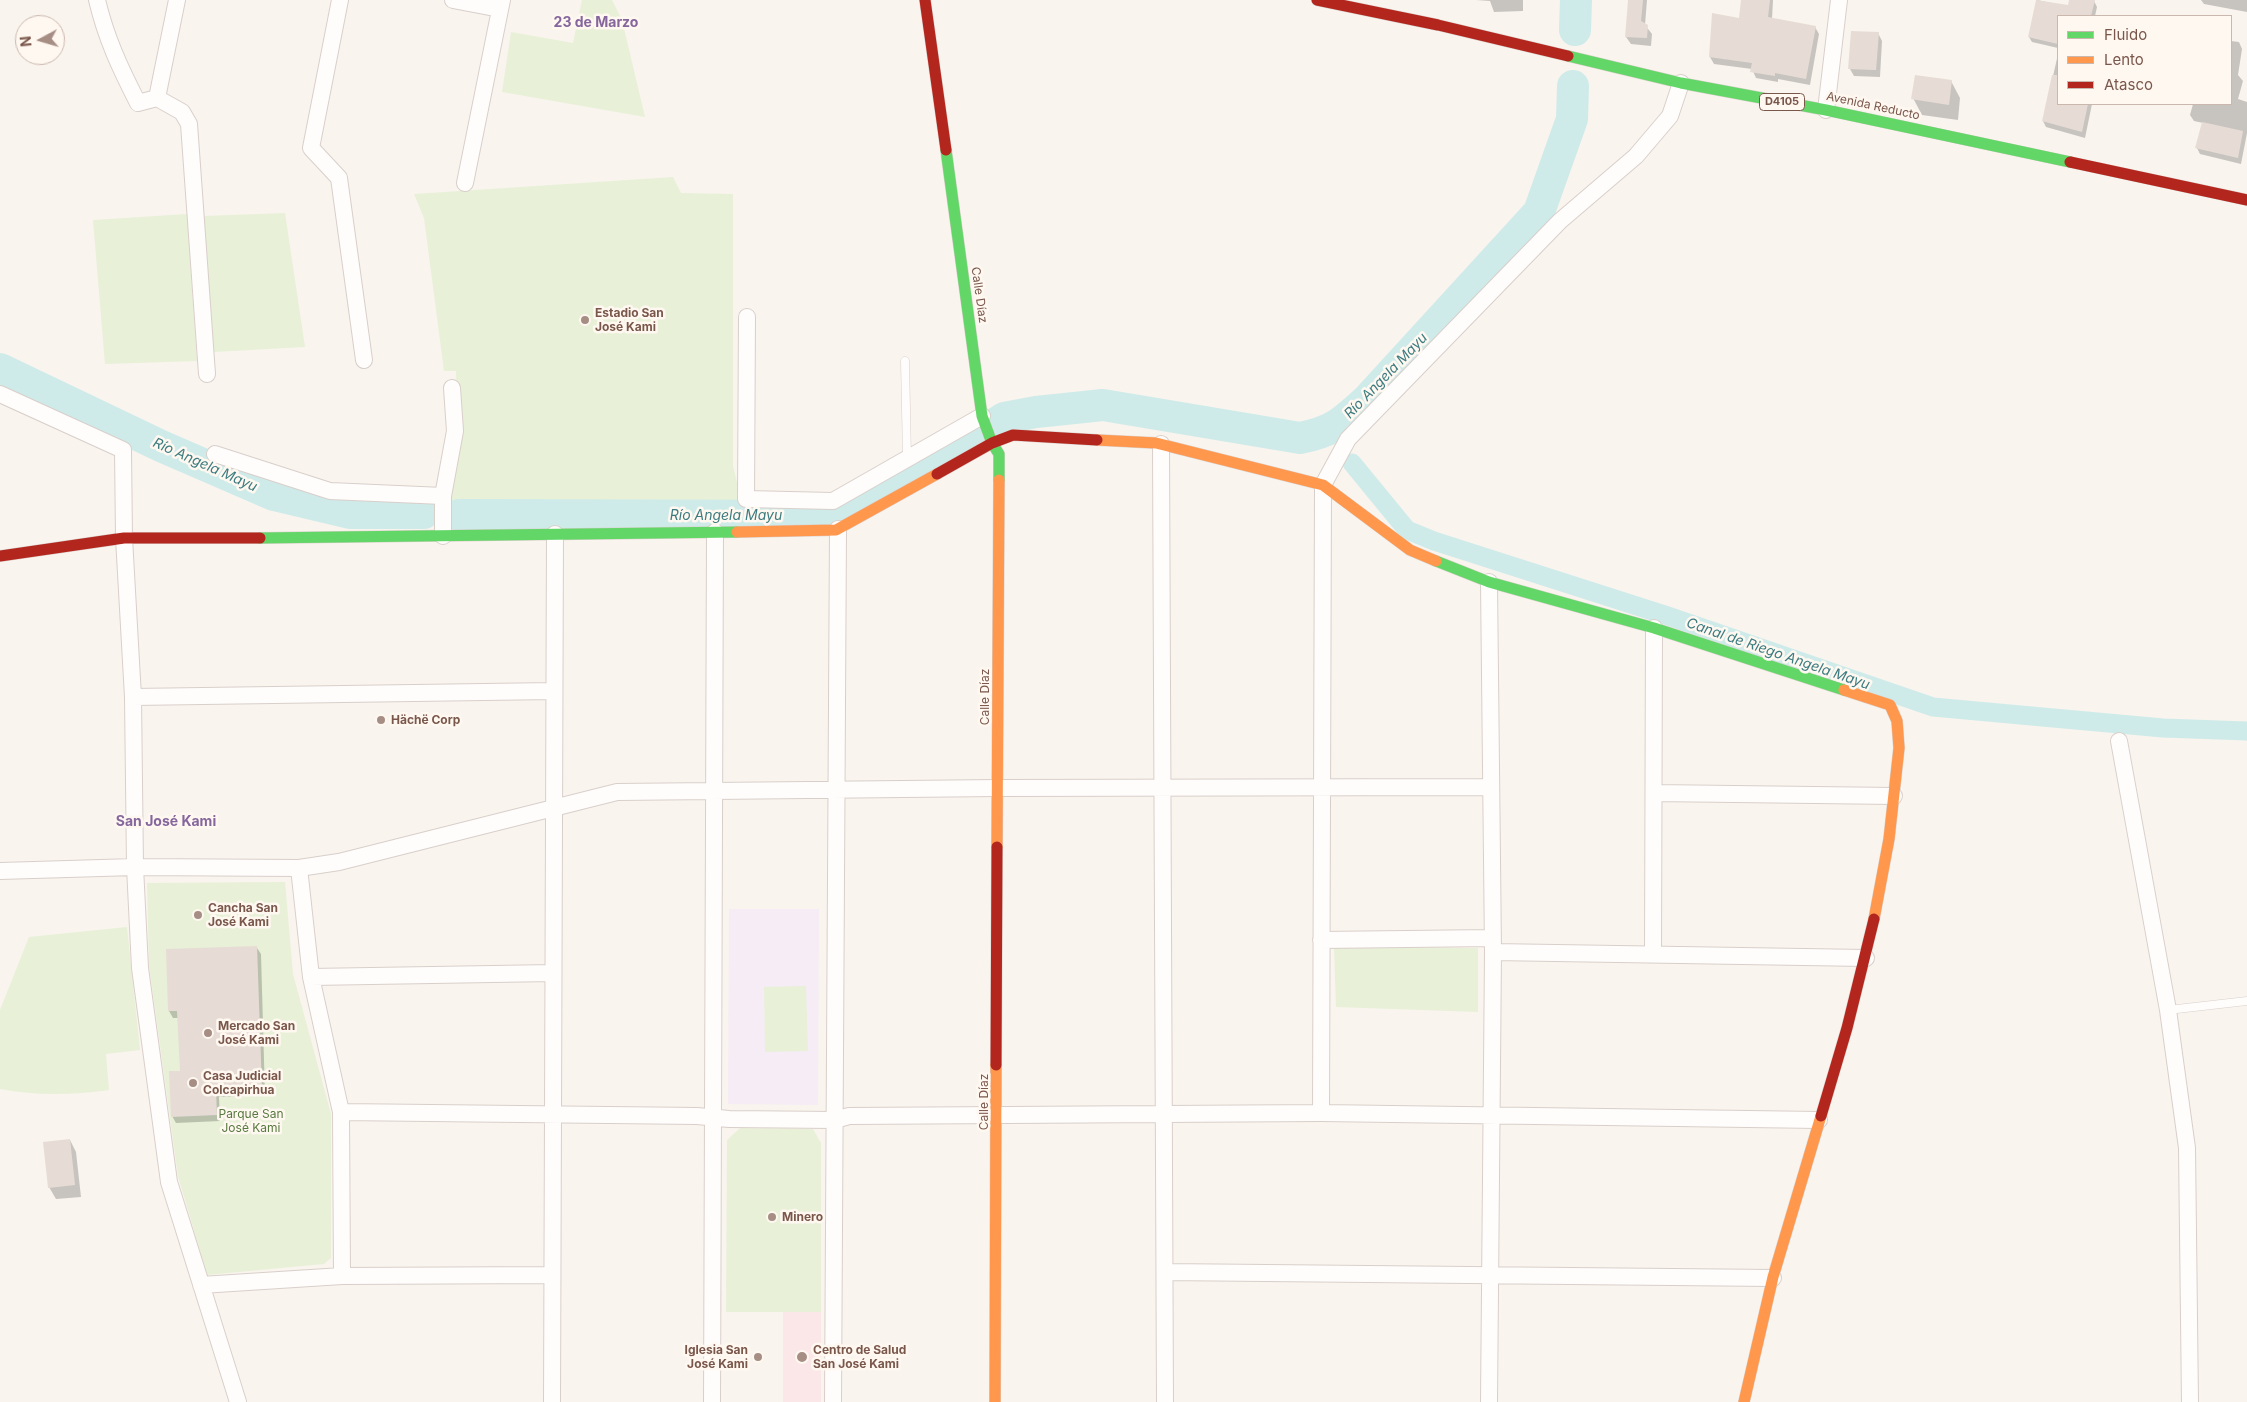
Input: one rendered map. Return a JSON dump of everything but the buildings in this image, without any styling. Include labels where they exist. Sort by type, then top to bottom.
[{"type":"street","points":[[97,0],[104,31],[138,102],[157,98],[182,112],[189,124],[207,374]]},
{"type":"street","points":[[157,98],[177,0]]},
{"type":"street","points":[[340,0],[311,148],[339,178],[364,360]]},
{"type":"street","points":[[453,0],[501,4],[465,183]]},
{"type":"street","name":"Calle Díaz","points":[[925,0],[982,416],[992,443],[999,454],[995,1402]]},
{"type":"street","name":"Avenida Reducto","points":[[1317,0],[1438,25],[1681,82],[1826,110],[2247,200]]},
{"type":"street","points":[[1826,110],[1839,0]]},
{"type":"street","points":[[1321,1113],[1323,485],[1348,439],[1560,221],[1636,156],[1670,116],[1681,82]]},
{"type":"street","points":[[747,317],[746,499],[832,501],[982,416]]},
{"type":"street","points":[[443,536],[443,496],[455,432],[452,388]]},
{"type":"street","points":[[0,394],[123,450],[124,538],[134,697],[135,867],[140,968],[169,1182],[238,1402]]},
{"type":"street","points":[[0,556],[124,538],[443,536],[838,529],[992,443],[1013,435],[1161,444],[1323,485],[1410,550],[1489,582],[1654,628],[1890,705],[1897,715],[1900,727],[1894,796],[1883,878],[1866,958],[1773,1278],[1744,1402]]},
{"type":"street","points":[[1161,444],[1165,1402]]},
{"type":"street","points":[[215,454],[330,491],[443,496]]},
{"type":"street","points":[[833,1402],[838,529]]},
{"type":"street","points":[[712,1402],[715,532]]},
{"type":"street","points":[[552,1402],[555,534]]},
{"type":"street","points":[[1489,582],[1492,945],[1489,1402]]},
{"type":"street","points":[[1653,954],[1654,628]]},
{"type":"street","points":[[134,697],[554,691]]},
{"type":"street","points":[[2119,740],[2168,1010],[2187,1148],[2190,1402]]},
{"type":"street","points":[[0,871],[135,867],[299,868],[339,862],[617,792],[998,788],[1322,789],[1490,787]]},
{"type":"street","points":[[1654,793],[1894,796]]},
{"type":"street","points":[[299,868],[311,977],[341,1112],[342,1276]]},
{"type":"street","points":[[1321,940],[1492,945],[1653,954],[1866,958]]},
{"type":"street","points":[[311,977],[554,973]]},
{"type":"street","points":[[341,1112],[835,1120],[849,1116],[1321,1113],[1819,1120]]},
{"type":"street","points":[[1165,1272],[1773,1278]]},
{"type":"street","points":[[201,1285],[342,1276],[552,1275]]},
{"type":"lane","points":[[905,361],[906,458]]},
{"type":"lane","points":[[2168,1010],[2247,1002]]},
{"type":"shaded area","points":[[729,909],[819,909],[818,1105],[728,1104]]},
{"type":"shaded area","name":"Centro de Salud San José Kami","points":[[783,1312],[821,1312],[821,1402],[783,1402]]},
{"type":"green space","points":[[582,0],[612,0],[622,20],[645,117],[502,92],[511,32],[573,43]]},
{"type":"green space","name":"Estadio San José Kami","points":[[673,177],[681,193],[733,194],[733,466],[742,503],[759,509],[761,526],[450,527],[449,497],[458,465],[456,371],[444,371],[424,218],[414,194]]},
{"type":"green space","points":[[285,213],[305,347],[214,352],[204,216]]},
{"type":"green space","points":[[187,214],[197,361],[105,364],[93,220]]},
{"type":"green space","name":"Parque San José Kami","points":[[285,882],[293,974],[331,1114],[331,1258],[324,1264],[207,1275],[178,1176],[149,965],[147,883]]},
{"type":"green space","points":[[127,927],[140,1050],[106,1054],[109,1090],[54,1094],[0,1089],[0,1010],[29,937]]},
{"type":"green space","points":[[1334,947],[1478,948],[1478,1012],[1336,1007]]},
{"type":"green space","points":[[806,986],[808,1051],[765,1052],[764,987]]},
{"type":"green space","points":[[740,1128],[813,1129],[821,1143],[821,1312],[726,1312],[727,1140]]},
{"type":"waterway","name":"Río Angela Mayu","points":[[1575,30],[1576,0]]},
{"type":"waterway","name":"Río Angela Mayu","points":[[998,422],[1004,418],[1036,412],[1103,405],[1300,438],[1322,432],[1337,425],[1367,400],[1539,212],[1572,119],[1573,86]]},
{"type":"waterway","name":"Río Angela Mayu","points":[[0,369],[161,446],[274,495],[350,513],[424,513]]},
{"type":"waterway","name":"Río Angela Mayu","points":[[459,515],[833,516],[972,436]]},
{"type":"waterway","name":"Canal de Riego Angela Mayu","points":[[1352,463],[1407,530],[1434,541],[1668,616],[1933,707],[2163,728],[2247,731]]},
{"type":"traffic: fast","points":[[1568,56],[1681,83],[1826,110],[2070,162]]},
{"type":"traffic: fast","points":[[946,150],[982,416],[992,443],[999,454],[999,480]]},
{"type":"traffic: fast","points":[[260,538],[737,532]]},
{"type":"traffic: fast","points":[[1436,561],[1489,582],[1654,628],[1844,690]]},
{"type":"traffic: slow","points":[[1097,440],[1156,443],[1323,485],[1410,550],[1436,561]]},
{"type":"traffic: slow","points":[[737,532],[836,530],[937,474]]},
{"type":"traffic: slow","points":[[997,847],[999,480]]},
{"type":"traffic: slow","points":[[1844,690],[1890,705],[1897,721],[1899,748],[1889,839],[1874,919]]},
{"type":"traffic: slow","points":[[995,1402],[996,1065]]},
{"type":"traffic: slow","points":[[1744,1402],[1773,1277],[1821,1116]]},
{"type":"traffic: jam","points":[[925,0],[946,150]]},
{"type":"traffic: jam","points":[[1317,0],[1438,25],[1568,56]]},
{"type":"traffic: jam","points":[[2070,162],[2247,200]]},
{"type":"traffic: jam","points":[[937,474],[992,443],[1013,435],[1097,440]]},
{"type":"traffic: jam","points":[[0,556],[124,538],[260,538]]},
{"type":"traffic: jam","points":[[996,1065],[997,847]]},
{"type":"traffic: jam","points":[[1821,1116],[1847,1028],[1874,919]]},
{"type":"place","name":"Estadio San José Kami","points":[[585,320]]},
{"type":"place","name":"Hächë Corp","points":[[381,720]]},
{"type":"place","name":"Cancha San José Kami","points":[[198,915]]},
{"type":"place","name":"Mercado San José Kami","points":[[208,1033]]},
{"type":"place","name":"Casa Judicial Colcapirhua","points":[[193,1083]]},
{"type":"place","name":"Minero","points":[[772,1217]]},
{"type":"place","name":"Iglesia San José Kami","points":[[758,1357]]},
{"type":"place","name":"Centro de Salud San José Kami","points":[[802,1357]]},
{"type":"district","name":"23 de Marzo","points":[[596,23]]},
{"type":"district","name":"San José Kami","points":[[166,822]]}]
